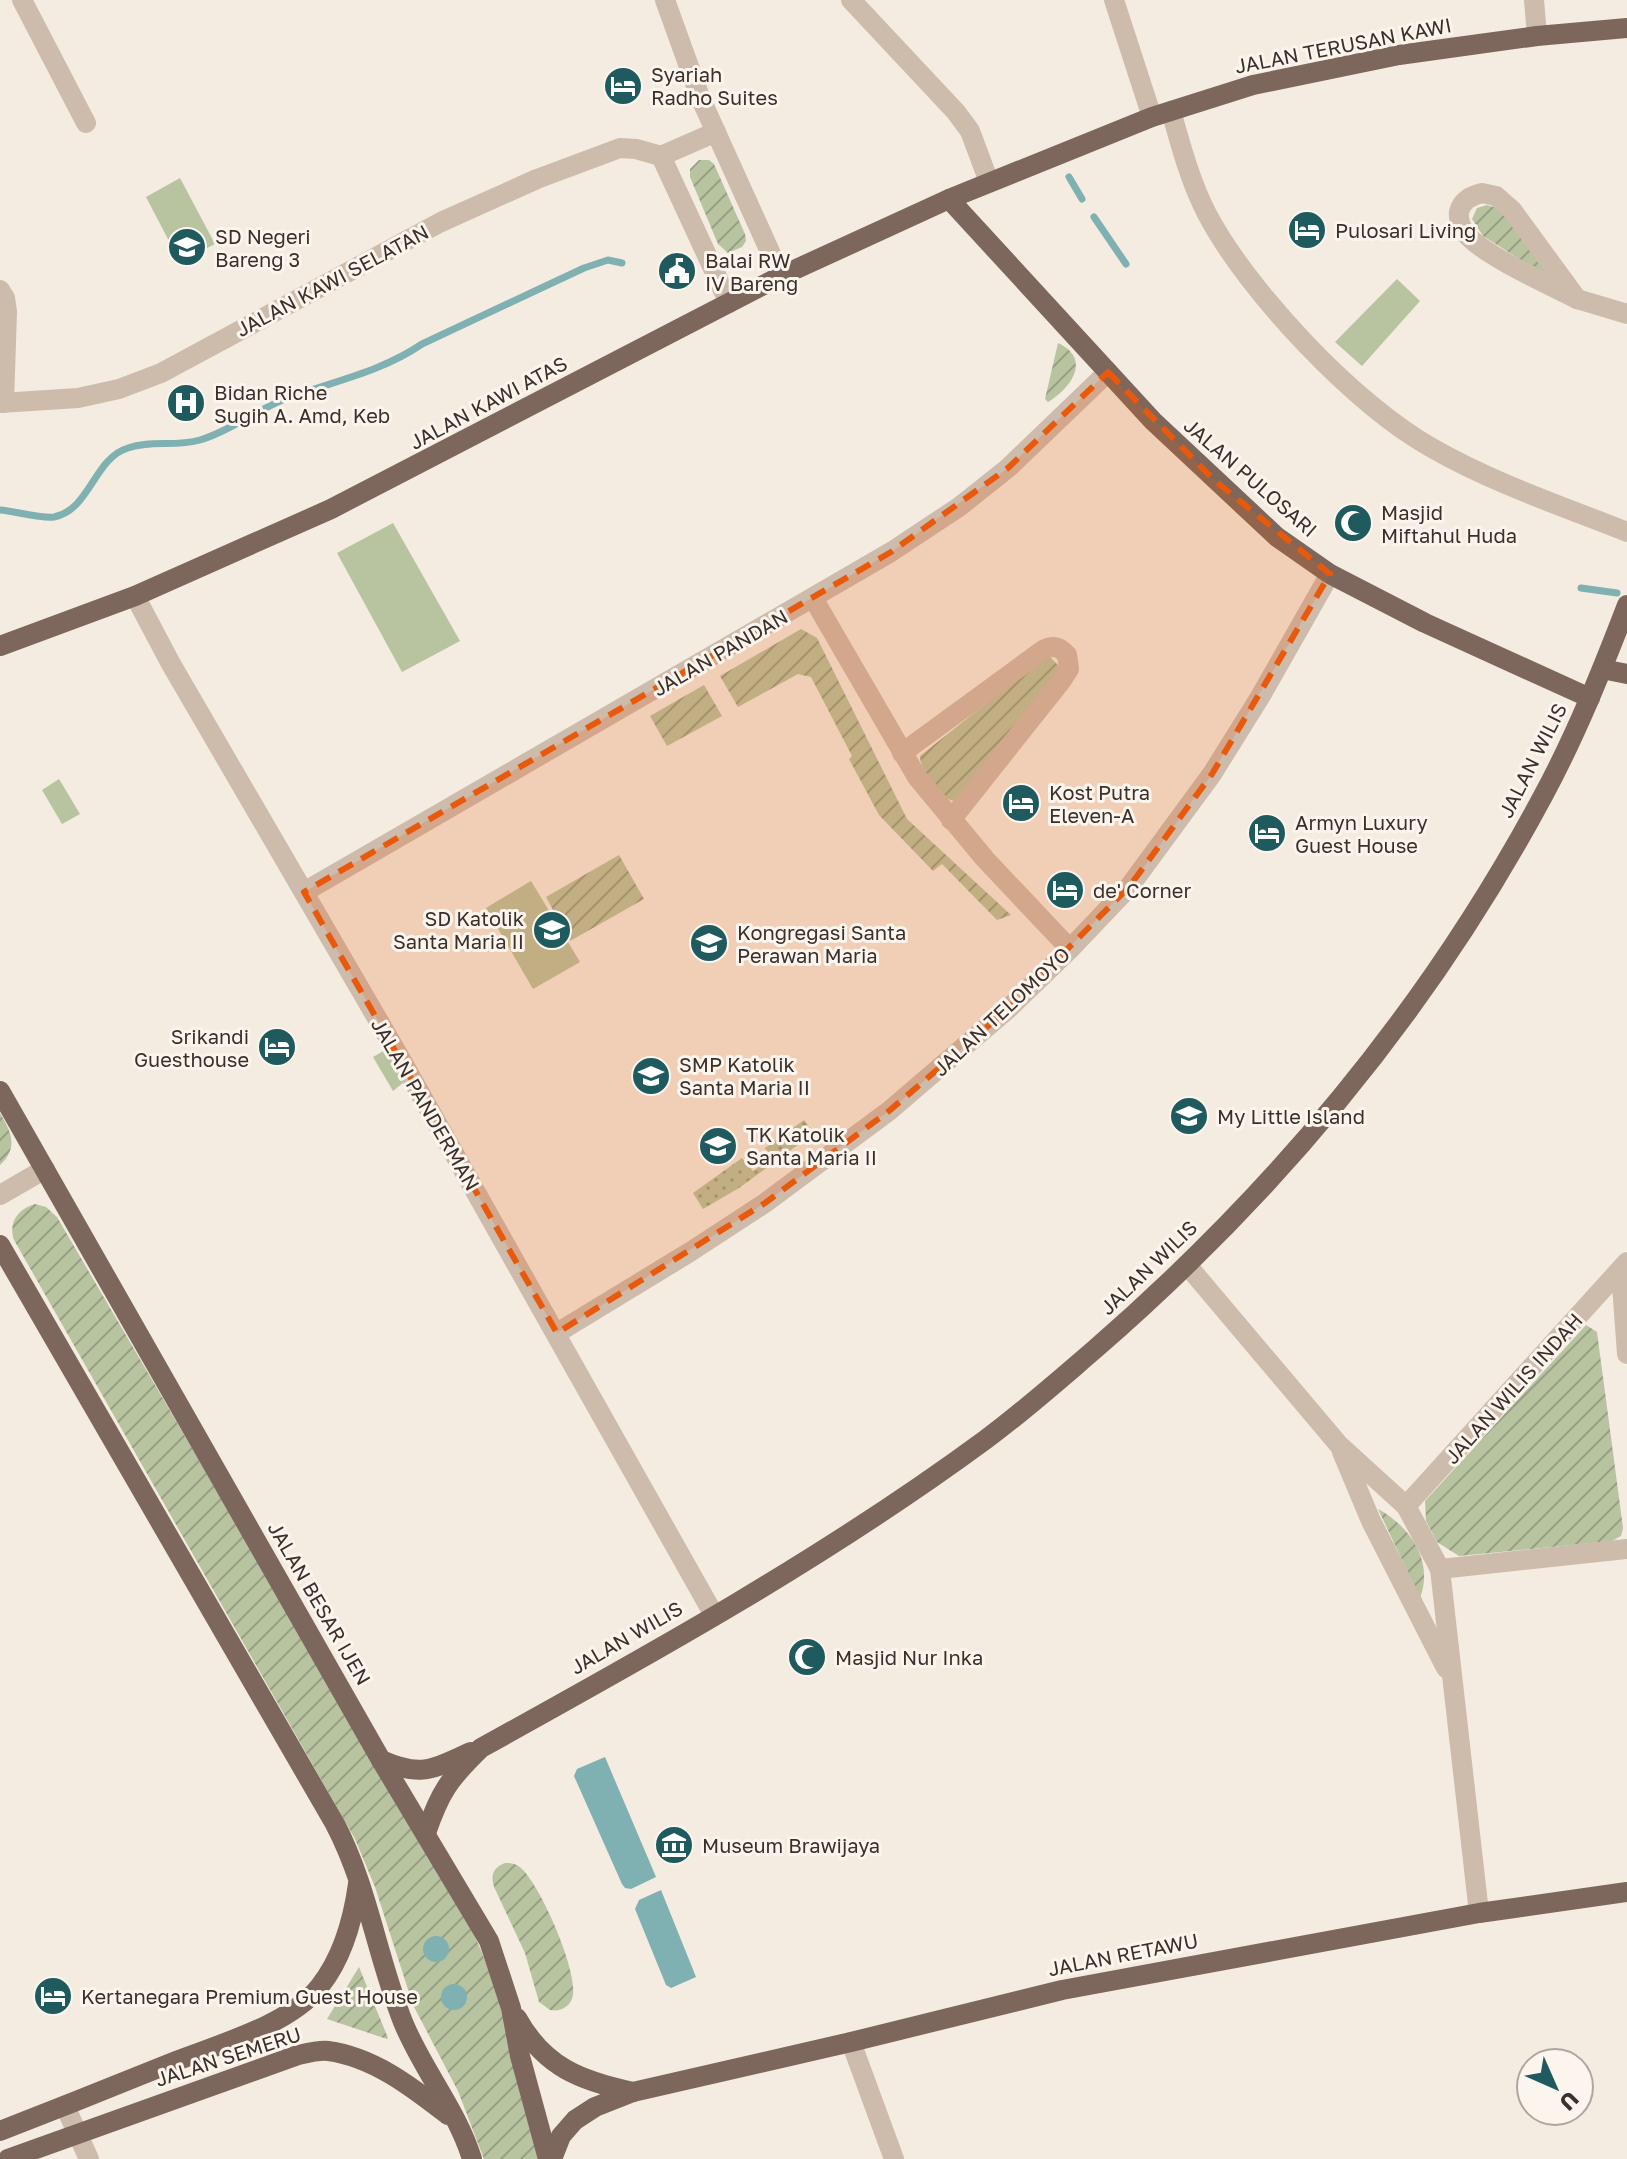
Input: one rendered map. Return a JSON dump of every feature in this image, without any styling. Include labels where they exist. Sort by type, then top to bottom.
[{"type":"main road","name":"JALAN TERUSAN KAWI","points":[[989,182],[1161,114],[1253,85],[1452,46],[1627,28]]},
{"type":"main road","name":"JALAN KAWI ATAS","points":[[0,646],[135,596],[401,475],[781,276],[989,182]]},
{"type":"main road","name":"JALAN PULOSARI","points":[[949,199],[1108,372],[1214,480],[1277,537],[1330,574],[1425,623],[1590,698]]},
{"type":"main road","name":"JALAN WILIS","points":[[381,1760],[415,1772],[432,1769],[481,1748],[808,1561],[990,1437],[1121,1326],[1187,1265],[1311,1133],[1377,1053],[1437,970],[1496,879],[1544,794],[1590,698],[1627,605]]},
{"type":"main road","points":[[1602,669],[1627,674]]},
{"type":"main road","name":"JALAN BESAR IJEN","points":[[0,1091],[381,1760],[489,1941],[511,2008],[520,2056],[550,2159]]},
{"type":"main road","points":[[0,1245],[335,1824],[359,1876],[388,1979],[405,2026],[472,2159]]},
{"type":"main road","name":"JALAN WILIS","points":[[426,1833],[436,1802],[455,1774],[481,1748]]},
{"type":"main road","name":"JALAN SEMERU","points":[[0,2131],[255,2029],[301,2004],[320,1987],[340,1954],[354,1913],[359,1876]]},
{"type":"main road","name":"JALAN RETAWU","points":[[550,2159],[561,2136],[575,2120],[595,2107],[633,2092],[1062,1990],[1479,1913],[1627,1892]]},
{"type":"main road","name":"JALAN RETAWU","points":[[511,2008],[532,2042],[553,2062],[594,2083],[633,2092]]},
{"type":"main road","name":"JALAN SEMERU","points":[[8,2159],[298,2055],[326,2050],[355,2057],[386,2072],[454,2119]]},
{"type":"street","points":[[22,0],[86,123]]},
{"type":"street","points":[[665,0],[700,97],[781,276]]},
{"type":"street","points":[[851,0],[956,112],[970,131],[989,182]]},
{"type":"street","points":[[1114,0],[1161,114],[1208,215],[1228,248],[1283,317],[1346,383],[1429,446],[1468,467],[1627,532]]},
{"type":"street","points":[[1534,0],[1537,36]]},
{"type":"street","points":[[716,132],[661,156],[729,303]]},
{"type":"street","name":"JALAN KAWI SELATAN","points":[[2,403],[78,398],[119,389],[161,373],[404,241],[516,188],[620,148],[661,156]]},
{"type":"street","points":[[1577,299],[1512,210],[1496,196],[1482,193],[1467,198],[1460,208],[1458,222],[1467,236],[1577,299],[1627,314]]},
{"type":"street","points":[[0,290],[7,312],[2,403]]},
{"type":"street","name":"JALAN PANDAN","points":[[304,892],[891,552],[959,507],[1008,468],[1108,372]]},
{"type":"street","name":"JALAN TELOMOYO","points":[[557,1333],[765,1203],[889,1111],[1007,1010],[1070,949],[1129,887],[1212,774],[1330,574]]},
{"type":"street","name":"JALAN PANDERMAN","points":[[135,596],[171,664],[557,1333],[714,1615]]},
{"type":"street","points":[[813,598],[902,753],[951,820],[1070,949]]},
{"type":"street","points":[[902,753],[1043,650],[1058,647],[1067,655],[1069,669],[1062,680],[951,820]]},
{"type":"street","points":[[0,1195],[45,1169]]},
{"type":"street","points":[[1187,1265],[1339,1445],[1406,1506],[1440,1569],[1479,1913]]},
{"type":"street","name":"JALAN WILIS INDAH","points":[[1624,1266],[1627,1354]]},
{"type":"street","name":"JALAN WILIS INDAH","points":[[1406,1506],[1624,1266]]},
{"type":"street","points":[[1339,1445],[1371,1521],[1452,1680]]},
{"type":"street","points":[[1440,1569],[1627,1549]]},
{"type":"street","points":[[851,2042],[894,2159]]},
{"type":"street","points":[[65,2106],[89,2159]]},
{"type":"highlighted area","points":[[1108,372],[1214,480],[1330,574],[1212,774],[1129,887],[1007,1010],[889,1111],[765,1203],[557,1333],[304,892],[891,552],[1008,468]]},
{"type":"green space","points":[[699,160],[709,160],[714,164],[745,234],[746,241],[742,247],[728,253],[718,244],[690,177],[690,169]]},
{"type":"green space","points":[[180,178],[215,244],[180,262],[146,197]]},
{"type":"green space","points":[[1487,205],[1497,208],[1504,215],[1548,271],[1543,274],[1483,236],[1472,219],[1477,208]]},
{"type":"green space","points":[[1397,279],[1420,301],[1362,366],[1335,342]]},
{"type":"green space","points":[[1058,343],[1074,357],[1076,365],[1064,389],[1048,402],[1045,399]]},
{"type":"green space","points":[[393,523],[460,641],[402,672],[337,553]]},
{"type":"green space","points":[[801,629],[817,638],[907,819],[1011,915],[997,920],[942,864],[933,871],[879,815],[811,677],[798,674],[738,707],[720,676]]},
{"type":"green space","points":[[1050,657],[1059,666],[1060,672],[962,795],[953,801],[936,789],[927,776],[920,756],[1043,658]]},
{"type":"green space","points":[[704,685],[722,716],[667,746],[650,716]]},
{"type":"green space","points":[[59,779],[80,814],[62,824],[42,790]]},
{"type":"green space","points":[[619,855],[644,899],[570,941],[546,897]]},
{"type":"green space","points":[[531,881],[580,962],[533,989],[486,908]]},
{"type":"green space","points":[[385,1050],[404,1082],[393,1091],[373,1057]]},
{"type":"green space","points":[[0,1113],[10,1133],[11,1146],[0,1165]]},
{"type":"green space","points":[[804,1120],[814,1133],[739,1188],[703,1209],[693,1193],[742,1158],[753,1171],[772,1158],[765,1148]]},
{"type":"green space","points":[[35,1204],[46,1207],[57,1217],[469,1923],[502,2009],[540,2159],[484,2159],[458,2091],[413,2005],[375,1887],[355,1839],[14,1240],[12,1227],[16,1217]]},
{"type":"green space","points":[[1586,1325],[1597,1332],[1623,1528],[1621,1536],[1612,1541],[1459,1556],[1437,1542],[1426,1521],[1425,1501]]},
{"type":"green space","points":[[1378,1509],[1400,1525],[1416,1546],[1424,1571],[1420,1598]]},
{"type":"green space","points":[[505,1863],[518,1866],[530,1879],[548,1910],[564,1948],[573,1995],[570,2003],[561,2009],[550,2010],[539,2002],[525,1953],[495,1889],[493,1873]]},
{"type":"green space","points":[[359,1967],[388,2038],[387,2039],[327,2019]]},
{"type":"water","points":[[605,1757],[656,1877],[631,1889],[622,1884],[574,1776],[577,1769]]},
{"type":"water","points":[[661,1890],[696,1977],[671,1988],[666,1985],[635,1909],[639,1900]]},
{"type":"water","points":[[436,1936],[445,1940],[449,1949],[445,1958],[436,1962],[427,1958],[423,1949],[427,1940]]},
{"type":"water","points":[[454,1984],[463,1988],[467,1997],[463,2006],[454,2010],[445,2006],[441,1997],[445,1988]]},
{"type":"waterway","points":[[1069,177],[1082,199]]},
{"type":"waterway","points":[[1094,217],[1126,264]]},
{"type":"waterway","points":[[0,510],[54,517],[76,505],[107,462],[128,448],[191,442],[211,436],[277,403],[390,362],[584,268],[608,260],[622,263]]},
{"type":"waterway","points":[[1581,588],[1617,593]]},
{"type":"place","name":"Syariah Radho Suites","points":[[623,86]]},
{"type":"place","name":"Pulosari Living","points":[[1307,230]]},
{"type":"place","name":"SD Negeri Bareng 3","points":[[187,247]]},
{"type":"place","name":"Balai RW IV Bareng","points":[[677,271]]},
{"type":"place","name":"Bidan Riche Sugih A. Amd, Keb","points":[[186,403]]},
{"type":"place","name":"Masjid Miftahul Huda","points":[[1353,523]]},
{"type":"place","name":"Kost Putra Eleven-A","points":[[1021,803]]},
{"type":"place","name":"Armyn Luxury Guest House","points":[[1267,833]]},
{"type":"place","name":"de' Corner","points":[[1065,890]]},
{"type":"place","name":"SD Katolik Santa Maria II","points":[[552,930]]},
{"type":"place","name":"Kongregasi Santa Perawan Maria","points":[[709,943]]},
{"type":"place","name":"Srikandi Guesthouse","points":[[277,1047]]},
{"type":"place","name":"SMP Katolik Santa Maria II","points":[[651,1076]]},
{"type":"place","name":"My Little Island","points":[[1189,1116]]},
{"type":"place","name":"TK Katolik Santa Maria II","points":[[718,1146]]},
{"type":"place","name":"Masjid Nur Inka","points":[[807,1657]]},
{"type":"place","name":"Museum Brawijaya","points":[[674,1845]]},
{"type":"place","name":"Kertanegara Premium Guest House","points":[[53,1996]]}]
